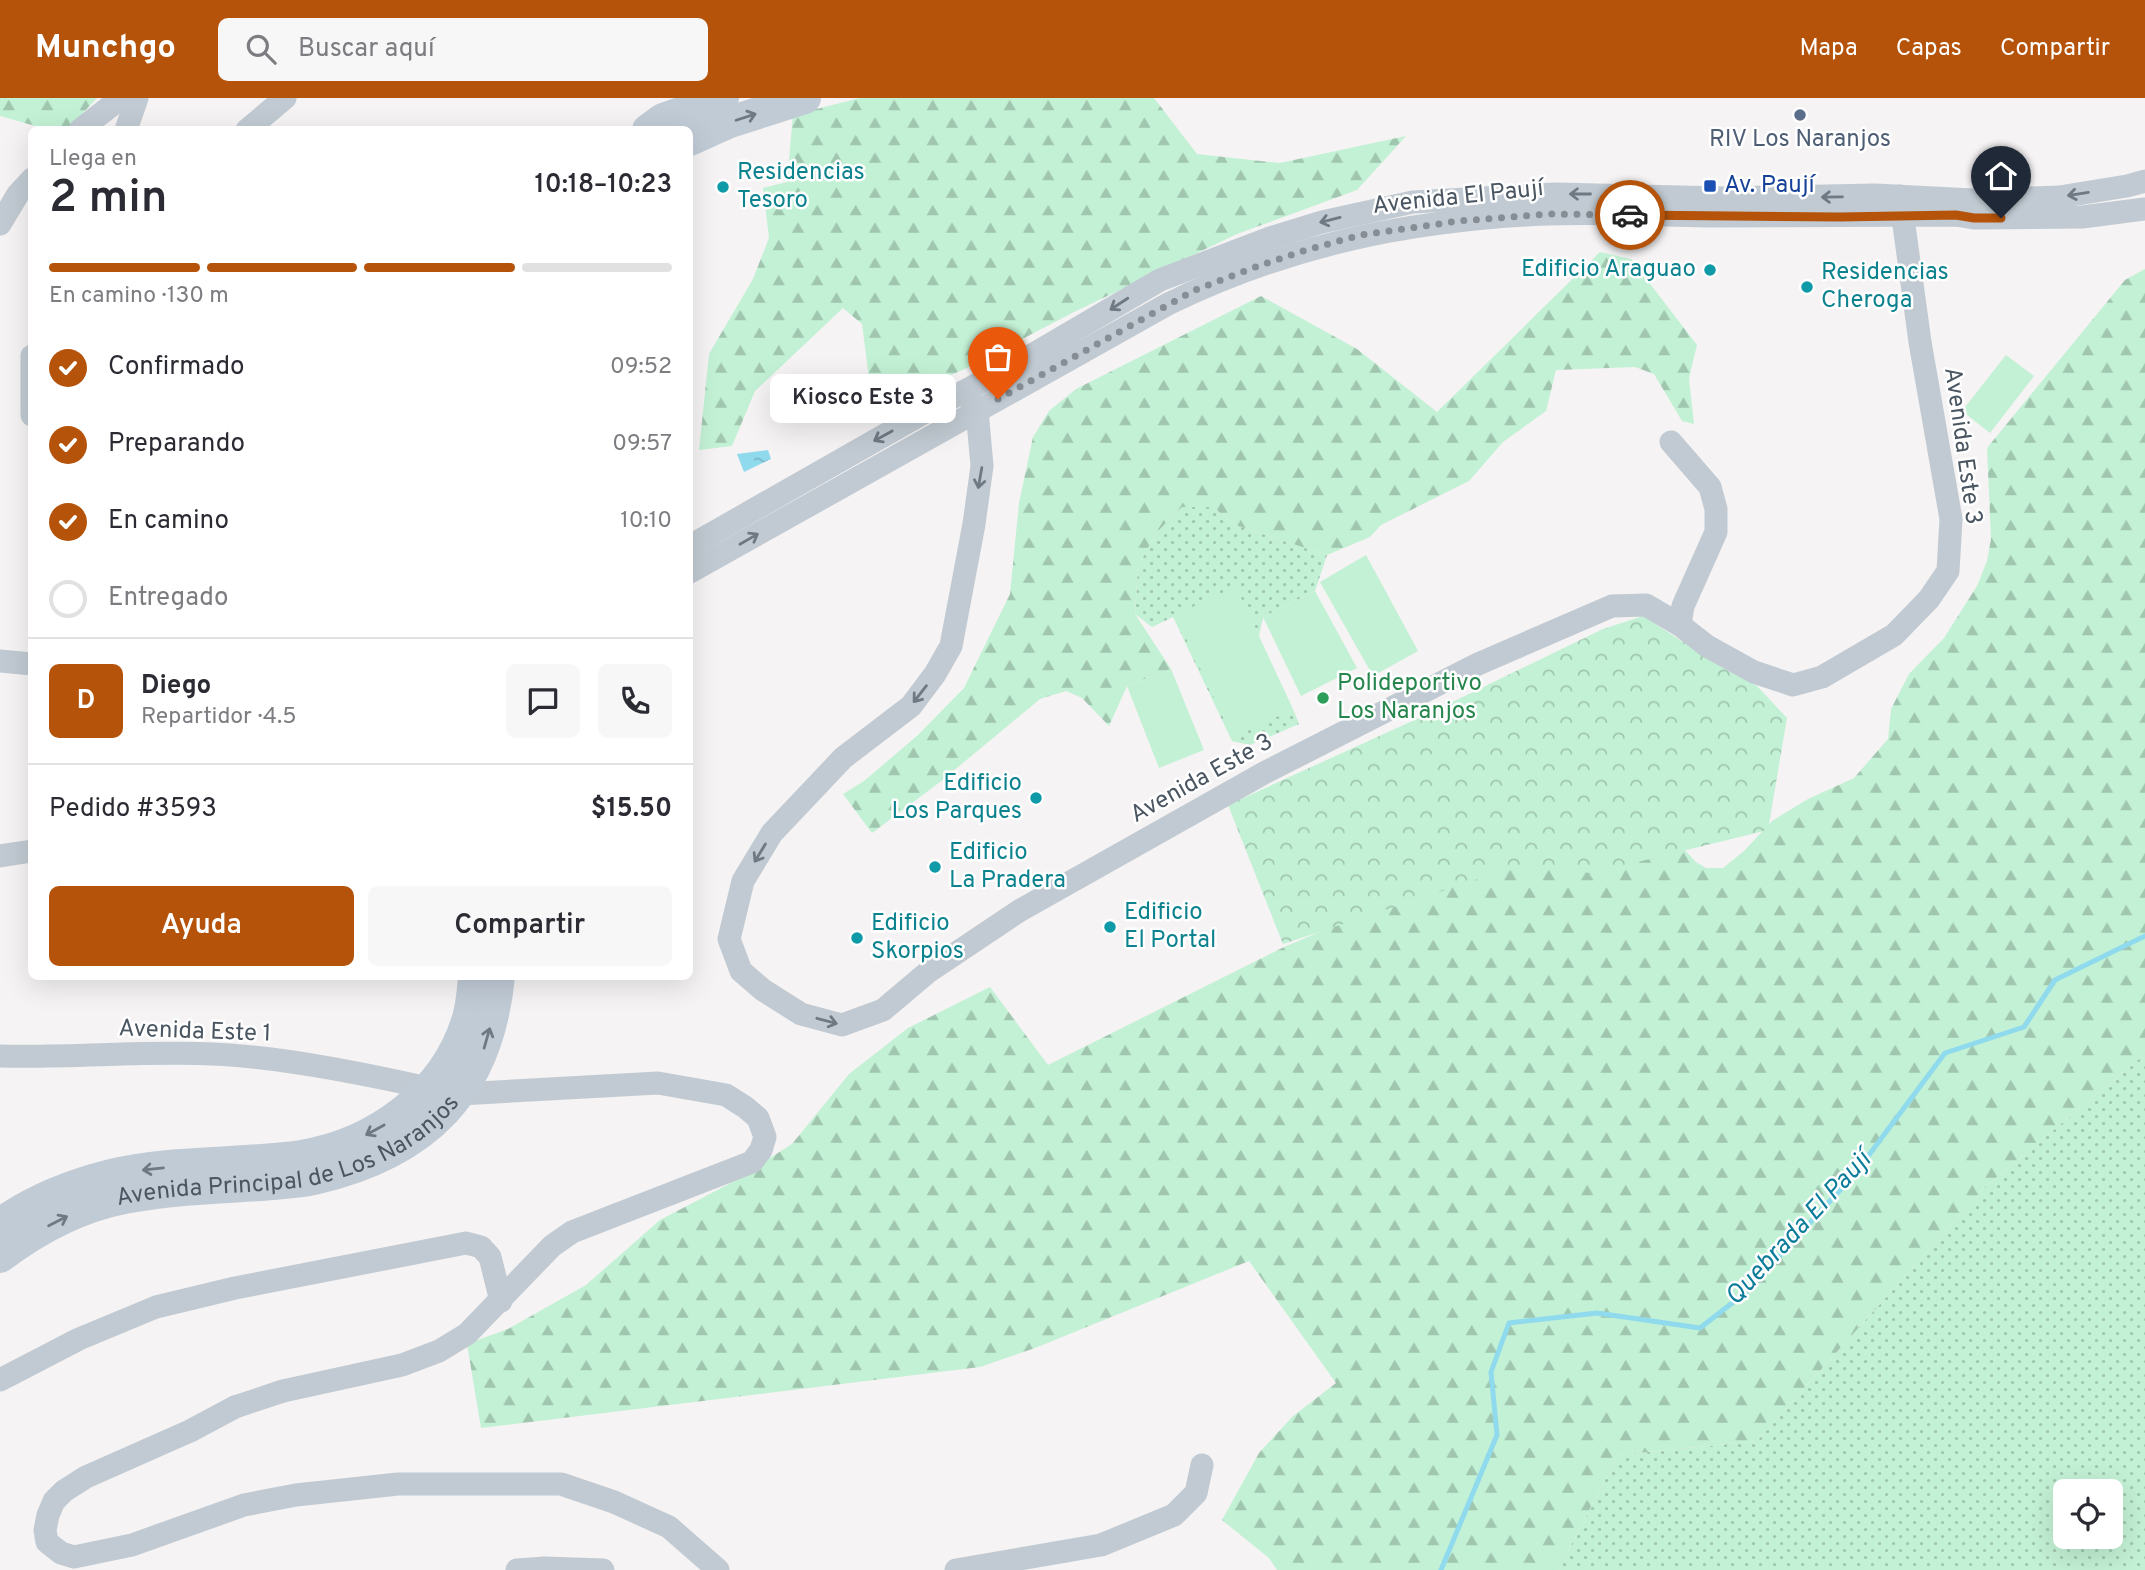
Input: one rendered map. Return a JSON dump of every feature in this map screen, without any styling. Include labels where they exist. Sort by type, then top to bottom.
[{"type":"main road","points":[[653,126],[663,118],[723,98]]},
{"type":"main road","points":[[693,139],[730,122],[805,98]]},
{"type":"main road","name":"Avenida Principal de Los Naranjos","points":[[0,1224],[52,1194],[113,1175],[319,1152],[370,1134],[414,1105],[449,1063],[469,1016],[474,980]]},
{"type":"main road","name":"Avenida Principal de Los Naranjos","points":[[0,1257],[44,1227],[66,1216],[122,1198],[313,1179],[366,1163],[415,1137],[447,1110],[460,1094],[485,1047],[498,980]]},
{"type":"street","points":[[85,126],[121,98]]},
{"type":"street","points":[[127,126],[137,98]]},
{"type":"street","points":[[252,126],[285,98]]},
{"type":"street","name":"Avenida El Paují","points":[[693,570],[1170,276],[1288,232],[1413,202],[1555,194],[1900,205],[2059,197],[2145,181]]},
{"type":"street","points":[[0,224],[18,194],[28,183]]},
{"type":"street","name":"Avenida El Paují","points":[[1900,205],[1974,218],[2068,217],[2145,209]]},
{"type":"street","name":"Avenida Este 3","points":[[971,401],[982,466],[951,646],[935,674],[911,706],[843,758],[772,832],[743,881],[729,939],[741,971],[763,990],[801,1014],[842,1025],[883,1010],[928,972],[1019,912],[1264,773],[1478,664],[1612,606],[1646,605],[1680,625],[1707,646],[1754,672],[1793,685],[1822,677],[1894,635],[1929,599],[1948,571],[1951,519],[1920,342],[1900,205]]},
{"type":"street","name":"Avenida El Paují","points":[[693,544],[927,411],[971,401]]},
{"type":"street","points":[[1671,442],[1710,487],[1716,509],[1716,532],[1683,606],[1680,625]]},
{"type":"street","points":[[0,661],[28,664]]},
{"type":"street","points":[[0,856],[28,852]]},
{"type":"street","name":"Avenida Este 1","points":[[0,1055],[46,1057],[214,1054],[267,1059],[428,1088]]},
{"type":"street","points":[[460,1094],[658,1083],[726,1095],[758,1118],[765,1137],[761,1150],[752,1162],[572,1232],[552,1246],[467,1334],[439,1351],[402,1365],[283,1391],[235,1407],[190,1431],[86,1477],[64,1490],[54,1500],[45,1530],[47,1542],[61,1553],[74,1557],[132,1545],[244,1505],[296,1495],[398,1485],[561,1484],[614,1502],[669,1527],[718,1570]]},
{"type":"street","points":[[0,1380],[79,1339],[156,1307],[466,1243],[481,1247],[491,1257],[501,1301]]},
{"type":"street","points":[[956,1570],[1101,1545],[1174,1515],[1196,1493],[1202,1465]]},
{"type":"street","points":[[517,1570],[603,1570]]},
{"type":"green space","points":[[0,98],[97,98],[71,126],[35,126],[0,116]]},
{"type":"green space","points":[[860,98],[1154,98],[1197,154],[1280,163],[1406,136],[1357,190],[1237,234],[1074,312],[967,368],[873,409],[862,324],[843,308],[755,391],[732,446],[699,450],[709,354],[753,279],[769,238],[763,188],[787,182],[793,115]]},
{"type":"green space","points":[[1600,252],[1631,259],[1697,345],[1689,378],[1694,424],[1682,421],[1654,374],[1635,367],[1556,370],[1546,411],[1503,442],[1469,481],[1381,525],[1370,537],[1327,555],[1235,525],[1213,507],[1182,507],[1157,532],[1138,566],[1135,614],[1171,669],[1127,686],[1109,726],[1082,698],[1066,691],[1040,699],[940,782],[872,833],[843,794],[864,781],[918,735],[964,688],[1010,594],[1019,503],[1033,437],[1049,411],[1076,389],[1261,296],[1357,349],[1437,412]]},
{"type":"green space","points":[[2145,269],[2145,1054],[1985,1187],[1757,1441],[1618,1455],[1558,1570],[1277,1570],[1269,1558],[1222,1520],[1259,1453],[1292,1417],[1336,1383],[1249,1261],[1035,1348],[980,1367],[481,1428],[467,1344],[508,1329],[586,1285],[660,1220],[727,1185],[792,1144],[849,1074],[908,1028],[990,987],[1048,1065],[1282,948],[1406,895],[1469,859],[1681,846],[1696,862],[1706,868],[1723,868],[1744,851],[1772,821],[1808,799],[1854,778],[1888,739],[1891,709],[1909,674],[1944,638],[1977,586],[1987,561],[1991,539],[1987,448],[2125,280]]},
{"type":"green space","points":[[2006,355],[2034,376],[1990,433],[1962,411]]},
{"type":"green space","points":[[1182,507],[1213,507],[1235,525],[1327,555],[1315,591],[1263,617],[1259,636],[1235,587],[1233,737],[1293,709],[1299,724],[1250,745],[1232,741],[1173,617],[1152,627],[1135,614],[1138,566],[1157,532]]},
{"type":"green space","points":[[1366,555],[1418,651],[1373,676],[1320,582]]},
{"type":"green space","points":[[1236,587],[1293,709],[1233,738],[1175,615]]},
{"type":"green space","points":[[1315,591],[1357,668],[1301,696],[1263,617]]},
{"type":"green space","points":[[1643,616],[1720,666],[1757,686],[1787,718],[1768,830],[1593,873],[1511,868],[1283,944],[1228,805],[1432,712],[1603,629]]},
{"type":"green space","points":[[1171,669],[1204,750],[1159,768],[1127,686]]},
{"type":"green space","points":[[2145,1054],[2145,1570],[1558,1570],[1618,1455],[1757,1441],[1985,1187]]},
{"type":"water","points":[[768,450],[771,459],[744,472],[737,454]]},
{"type":"waterway","name":"Quebrada El Paují","points":[[1441,1570],[1497,1435],[1491,1372],[1509,1323],[1597,1313],[1700,1328],[1745,1293],[1854,1175],[1945,1053],[2024,1027],[2055,980],[2145,936]]},
{"type":"way so far","points":[[998,399],[1195,290],[1306,250],[1361,235],[1459,221],[1549,214],[1630,215]]},
{"type":"place","name":"RIV Los Naranjos","points":[[1800,115]]},
{"type":"place","name":"Av. Paují","points":[[1710,186]]},
{"type":"place","name":"Residencias Tesoro","points":[[723,187]]},
{"type":"place","name":"Edificio Araguao","points":[[1710,270]]},
{"type":"place","name":"Residencias Cheroga","points":[[1807,287]]},
{"type":"place","name":"Kiosco Este 3","points":[[998,399]]},
{"type":"place","name":"Polideportivo Los Naranjos","points":[[1323,698]]},
{"type":"place","name":"Edificio Los Parques","points":[[1036,798]]},
{"type":"place","name":"Edificio La Pradera","points":[[935,867]]},
{"type":"place","name":"Edificio El Portal","points":[[1110,927]]},
{"type":"place","name":"Edificio Skorpios","points":[[857,938]]},
{"type":"route","points":[[1630,215],[1956,215],[2001,218]]}]
